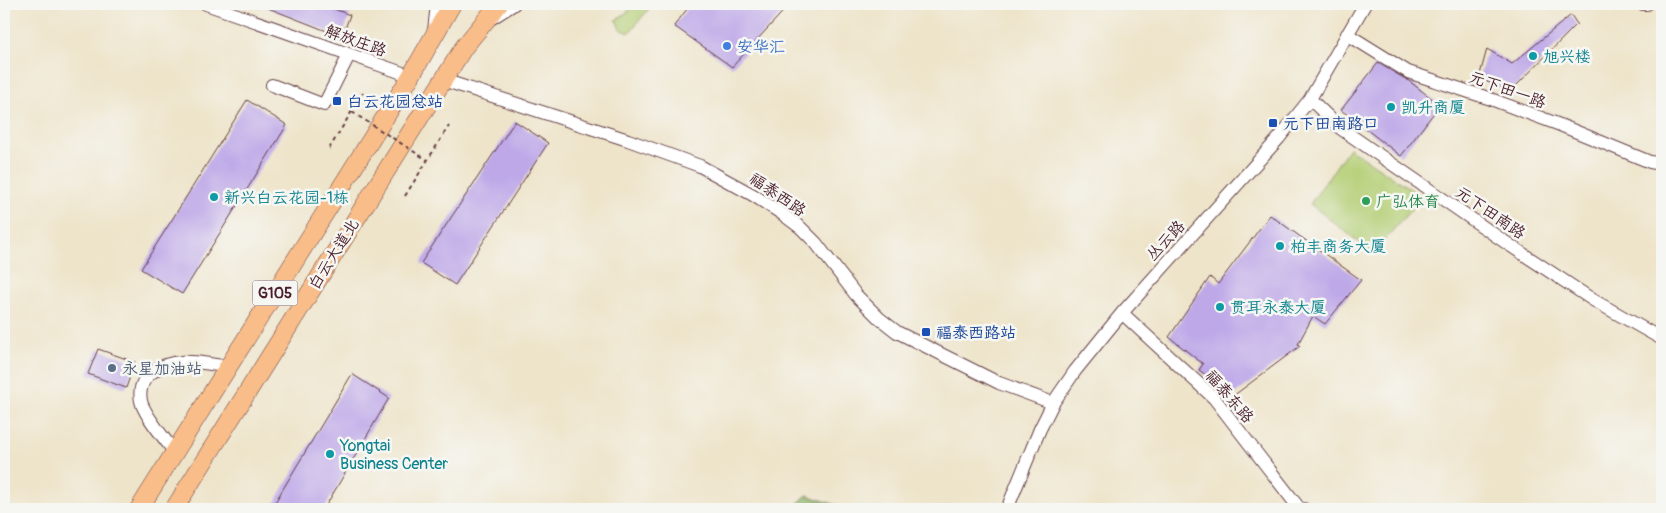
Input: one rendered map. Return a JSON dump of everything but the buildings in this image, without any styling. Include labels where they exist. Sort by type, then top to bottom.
[{"type":"highway","name":"白云大道北","points":[[139,509],[410,76],[452,4]]},
{"type":"highway","name":"白云大道北","points":[[174,509],[464,47],[499,4]]},
{"type":"street","name":"解放庄路","points":[[206,4],[410,76]]},
{"type":"street","points":[[433,37],[437,4]]},
{"type":"street","points":[[480,26],[514,4]]},
{"type":"street","name":"丛云路","points":[[1008,509],[1040,429],[1053,403],[1074,371],[1122,313],[1279,138],[1310,99],[1365,4]]},
{"type":"street","name":"元下田一路","points":[[1347,34],[1408,72],[1488,98],[1650,162],[1662,164]]},
{"type":"street","points":[[272,85],[324,105],[349,55]]},
{"type":"street","name":"福泰西路","points":[[443,80],[628,140],[700,166],[753,195],[800,228],[816,243],[856,295],[879,318],[897,332],[920,345],[999,382],[1053,403]]},
{"type":"street","name":"元下田南路","points":[[1310,99],[1340,128],[1506,242],[1593,300],[1662,338]]},
{"type":"street","name":"福泰东路","points":[[1122,313],[1214,398],[1299,508],[1304,509]]},
{"type":"street","points":[[174,453],[145,411],[141,401],[141,388],[146,377],[160,366],[174,362],[193,362],[229,367]]},
{"type":"path","points":[[329,149],[363,93]]},
{"type":"path","points":[[352,112],[428,160]]},
{"type":"path","points":[[405,196],[449,126]]},
{"type":"green space","points":[[638,4],[652,5],[629,33],[620,29],[616,20]]},
{"type":"green space","name":"广弘体育","points":[[1349,148],[1422,197],[1373,253],[1310,204]]},
{"type":"green space","points":[[807,495],[848,509],[791,509]]},
{"type":"place","name":"安华汇","points":[[727,46]]},
{"type":"place","name":"旭兴楼","points":[[1533,56]]},
{"type":"place","name":"白云花园总站","points":[[337,101]]},
{"type":"place","name":"凯升商厦","points":[[1391,107]]},
{"type":"place","name":"元下田南路口","points":[[1273,123]]},
{"type":"place","name":"新兴白云花园-1栋","points":[[214,197]]},
{"type":"place","name":"广弘体育","points":[[1366,201]]},
{"type":"place","name":"柏丰商务大厦","points":[[1280,246]]},
{"type":"place","name":"贯耳永泰大厦","points":[[1220,307]]},
{"type":"place","name":"福泰西路站","points":[[926,332]]},
{"type":"place","name":"永星加油站","points":[[112,368]]},
{"type":"place","name":"Yongtai Business Center","points":[[330,454]]}]
